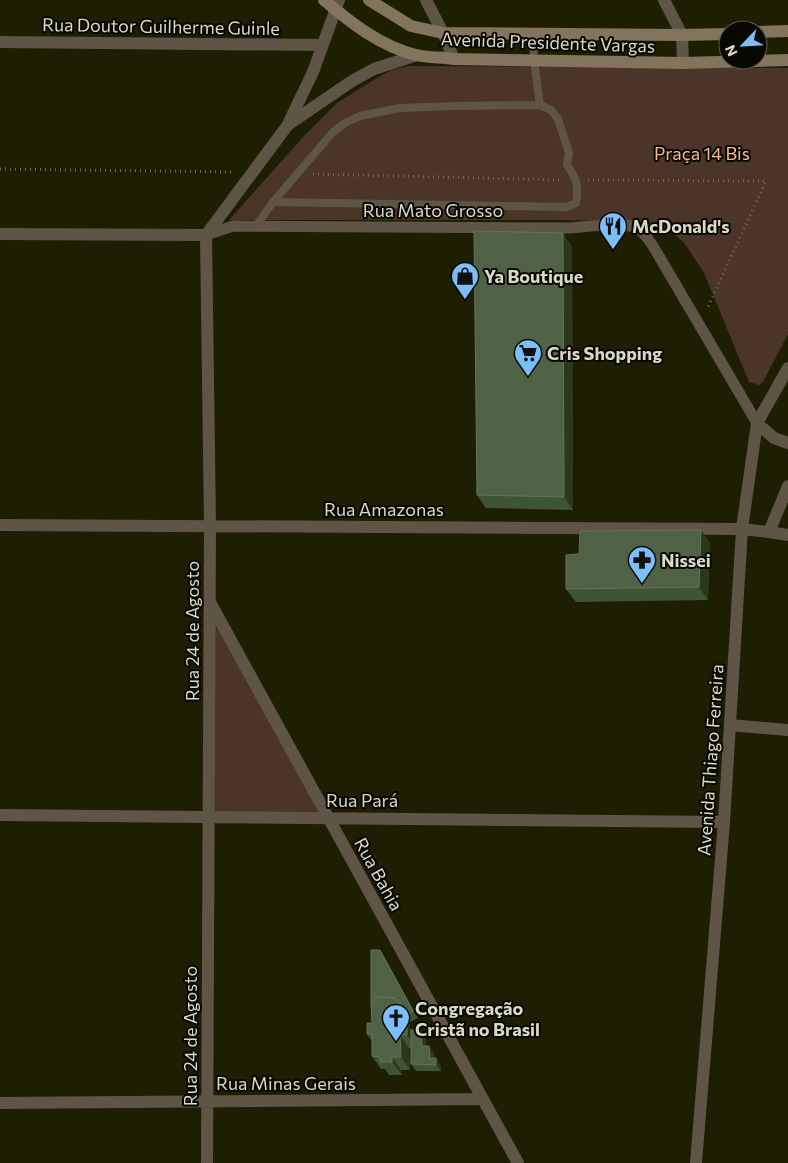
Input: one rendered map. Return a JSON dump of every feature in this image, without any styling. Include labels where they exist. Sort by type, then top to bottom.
[{"type":"main road","name":"Avenida Presidente Vargas","points":[[324,0],[337,5],[349,21],[374,38],[416,55],[454,58],[683,63],[788,60]]},
{"type":"main road","name":"Avenida Presidente Vargas","points":[[369,0],[411,26],[443,33],[682,36],[718,34]]},
{"type":"main road","points":[[768,32],[788,31]]},
{"type":"street","points":[[426,0],[454,58]]},
{"type":"street","points":[[664,0],[682,36],[683,63]]},
{"type":"street","points":[[206,235],[287,126],[313,72],[337,5]]},
{"type":"street","name":"Rua Doutor Guilherme Guinle","points":[[0,42],[322,46]]},
{"type":"street","points":[[287,126],[352,81],[374,69],[416,55]]},
{"type":"street","name":"Rua Mato Grosso","points":[[0,234],[206,235],[234,226],[568,228],[623,225],[635,227],[643,233],[653,246],[757,423]]},
{"type":"street","name":"Rua 24 de Agosto","points":[[206,235],[210,525],[207,1163]]},
{"type":"street","name":"Avenida Thiago Ferreira","points":[[696,1163],[724,822],[742,529],[757,423],[788,368]]},
{"type":"street","points":[[757,423],[774,438],[788,443]]},
{"type":"street","points":[[769,532],[788,486]]},
{"type":"street","name":"Rua Amazonas","points":[[0,525],[742,529],[788,535]]},
{"type":"street","name":"Rua Bahia","points":[[210,602],[518,1163]]},
{"type":"street","points":[[730,725],[788,730]]},
{"type":"street","name":"Rua Pará","points":[[0,815],[724,822]]},
{"type":"street","name":"Rua Minas Gerais","points":[[0,1102],[483,1099]]},
{"type":"lane","points":[[533,35],[540,105]]},
{"type":"lane","points":[[256,226],[273,202],[333,132],[345,123],[360,116],[400,108],[540,105],[551,110],[558,120],[569,153],[567,165],[576,177],[578,193],[576,203],[566,207],[273,202]]},
{"type":"path","points":[[0,169],[241,172]]},
{"type":"path","points":[[308,174],[570,180]]},
{"type":"path","points":[[580,180],[766,181],[704,317]]},
{"type":"green space","name":"Praça 14 Bis","points":[[408,66],[718,68],[718,70],[788,68],[788,334],[763,382],[759,385],[749,382],[704,273],[683,242],[673,233],[643,222],[560,220],[229,220],[304,136],[337,103],[392,70]]},
{"type":"green space","points":[[210,602],[328,818],[209,817]]},
{"type":"building","name":"Cris Shopping","points":[[474,231],[563,233],[564,497],[477,495]]},
{"type":"building","name":"Nissei","points":[[701,530],[699,587],[566,589],[566,555],[579,554],[580,531]]},
{"type":"building","points":[[371,950],[380,950],[413,1011],[405,1016],[405,1010],[395,998],[378,997],[371,1004]]},
{"type":"building","points":[[378,997],[395,998],[401,1004],[401,1024],[407,1024],[407,1035],[400,1035],[401,1057],[392,1057],[392,1062],[380,1062],[380,1057],[372,1056],[372,1034],[367,1034],[367,1023],[372,1023],[371,1004]]},
{"type":"building","points":[[411,1030],[421,1030],[422,1046],[429,1046],[430,1058],[436,1058],[436,1065],[411,1064]]},
{"type":"place","name":"McDonald's","points":[[613,250]]},
{"type":"place","name":"Ya Boutique","points":[[465,300]]},
{"type":"place","name":"Cris Shopping","points":[[528,377]]},
{"type":"place","name":"Nissei","points":[[642,584]]},
{"type":"place","name":"Congregação Cristã no Brasil","points":[[396,1042]]}]
